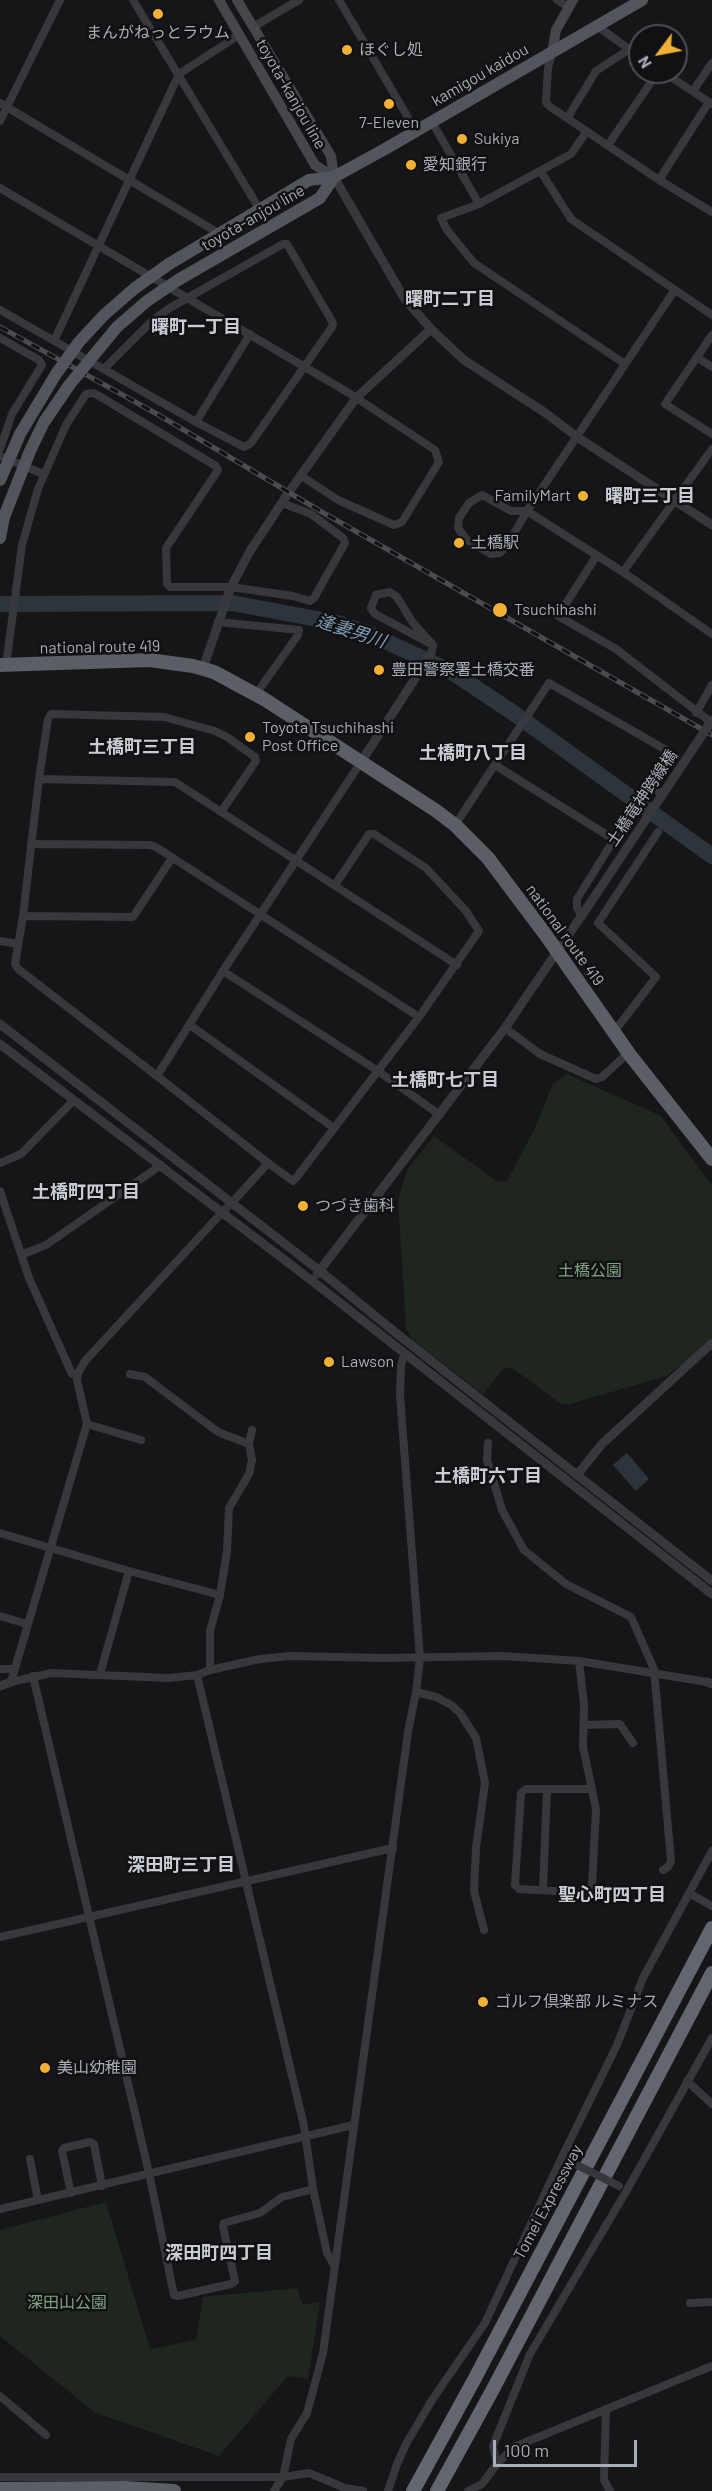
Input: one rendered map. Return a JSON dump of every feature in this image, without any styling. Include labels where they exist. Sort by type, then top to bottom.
[{"type":"highway","name":"national route 419","points":[[3,665],[149,660],[203,668],[232,680],[256,694],[454,825],[488,858],[628,1053],[712,1159]]},
{"type":"highway","name":"Tomei Expressway","points":[[416,2485],[712,1928]]},
{"type":"highway","points":[[438,2489],[712,1973]]},
{"type":"highway","points":[[0,2489],[124,2488],[174,2491]]},
{"type":"main road","name":"toyota-kanjou line","points":[[219,0],[315,165],[334,177]]},
{"type":"main road","name":"toyota-kanjou line","points":[[237,0],[331,156],[334,177]]},
{"type":"main road","name":"kamigou kaidou","points":[[334,177],[642,0]]},
{"type":"main road","points":[[552,53],[556,30],[571,4]]},
{"type":"main road","name":"toyota-anjou line","points":[[0,480],[20,434],[56,374],[79,342],[104,315],[135,288],[169,264],[309,180],[334,177]]},
{"type":"main road","name":"toyota-anjou line","points":[[0,538],[4,517],[44,422],[70,384],[117,327],[147,301],[178,280],[320,198],[334,177]]},
{"type":"street","points":[[0,121],[3,105],[60,0]]},
{"type":"street","points":[[133,0],[260,210]]},
{"type":"street","points":[[253,27],[299,0]]},
{"type":"street","points":[[339,0],[416,131]]},
{"type":"street","points":[[557,0],[571,4]]},
{"type":"street","points":[[568,117],[596,71],[628,50],[597,26]]},
{"type":"street","points":[[54,341],[179,74],[239,35]]},
{"type":"street","points":[[552,53],[548,68],[546,102],[549,106],[659,180],[712,212]]},
{"type":"street","points":[[693,91],[712,63]]},
{"type":"street","points":[[608,145],[650,84]]},
{"type":"street","points":[[659,180],[711,103],[682,84]]},
{"type":"street","points":[[3,105],[220,234]]},
{"type":"street","points":[[432,122],[479,204]]},
{"type":"street","points":[[587,131],[571,154],[541,172],[479,204],[441,218],[447,230],[474,263],[625,364]]},
{"type":"street","points":[[541,172],[571,219],[712,315]]},
{"type":"street","points":[[334,177],[404,298],[431,329],[464,360],[712,525]]},
{"type":"street","points":[[0,188],[305,365],[435,450],[439,462],[402,522],[394,525],[338,500],[300,475]]},
{"type":"street","points":[[0,310],[196,422],[244,447],[251,443],[333,323],[287,244],[283,243],[187,298],[151,322],[104,369]]},
{"type":"street","points":[[674,291],[527,511],[506,547],[500,553],[491,554],[467,540],[458,528],[459,518],[469,503],[482,495],[511,511],[527,511],[623,572],[712,634]]},
{"type":"street","points":[[203,668],[231,587],[249,551],[300,475],[356,398],[431,329]]},
{"type":"street","points":[[196,422],[250,334]]},
{"type":"street","points":[[712,335],[665,404],[712,434]]},
{"type":"street","points":[[0,338],[39,360],[42,365],[12,414],[0,449]]},
{"type":"street","points":[[697,357],[712,367]]},
{"type":"street","points":[[3,665],[13,615],[22,545],[43,474],[66,425],[89,392],[171,438],[216,466],[218,470],[166,548],[167,584],[170,587],[231,587],[293,596],[310,601],[314,598],[345,543],[343,538],[311,514],[282,503]]},
{"type":"street","points":[[623,572],[712,449]]},
{"type":"street","points":[[0,456],[43,474]]},
{"type":"street","points":[[511,511],[515,532]]},
{"type":"street","points":[[597,555],[558,616],[616,649],[696,713],[712,722]]},
{"type":"street","points":[[390,592],[397,597],[432,650],[375,614],[371,608],[376,595],[390,592]]},
{"type":"street","points":[[219,619],[299,630],[298,635],[256,694]]},
{"type":"street","points":[[157,1076],[432,650]]},
{"type":"street","points":[[454,825],[549,683],[668,751],[668,756],[577,899],[577,908],[582,916]]},
{"type":"street","points":[[696,713],[712,686]]},
{"type":"street","points":[[221,812],[256,761],[255,757],[215,731],[164,717],[51,714],[48,719],[39,779],[15,964],[18,969],[293,1181],[419,1017],[480,931],[453,895],[426,868],[374,834],[369,834],[335,885]]},
{"type":"street","name":"土橋竜神跨線橋","points":[[311,1280],[441,1115],[506,1028],[712,722]]},
{"type":"street","points":[[495,765],[615,840]]},
{"type":"street","points":[[39,779],[175,782],[457,965]]},
{"type":"street","points":[[648,786],[659,792]]},
{"type":"street","points":[[614,1032],[656,977],[598,923],[658,832]]},
{"type":"street","points":[[31,844],[150,845],[419,1017]]},
{"type":"street","points":[[23,916],[133,917],[172,858]]},
{"type":"street","points":[[0,941],[18,944]]},
{"type":"street","points":[[223,971],[378,1071],[441,1115]]},
{"type":"street","points":[[0,1024],[320,1271],[712,1581]]},
{"type":"street","points":[[190,1024],[334,1128]]},
{"type":"street","points":[[506,1028],[540,1054],[596,1079],[602,1077],[628,1053]]},
{"type":"street","points":[[0,1044],[311,1280],[712,1594]]},
{"type":"street","points":[[0,1163],[21,1154],[73,1101]]},
{"type":"street","points":[[237,1196],[268,1163]]},
{"type":"street","points":[[21,1255],[46,1245],[161,1165]]},
{"type":"street","points":[[0,1191],[29,1278],[67,1365],[72,1374],[78,1373]]},
{"type":"street","points":[[11,1682],[87,1424],[77,1380],[78,1373],[85,1362],[215,1220]]},
{"type":"street","points":[[577,1475],[602,1444],[712,1343]]},
{"type":"street","points":[[274,2491],[282,2480],[288,2446],[307,2413],[323,2353],[353,2125],[420,1658],[403,1457],[400,1395],[401,1366],[404,1355]]},
{"type":"street","points":[[130,1374],[145,1377],[218,1432],[249,1444]]},
{"type":"street","points":[[87,1424],[141,1440]]},
{"type":"street","points":[[210,1670],[210,1631],[220,1595],[228,1551],[229,1508],[249,1474],[252,1460],[249,1444],[252,1430]]},
{"type":"street","points":[[488,1443],[487,1460],[502,1510],[524,1550],[566,1584],[631,1617],[654,1675],[671,1861],[663,1870]]},
{"type":"street","points":[[0,1533],[220,1595]]},
{"type":"street","points":[[100,1674],[129,1571]]},
{"type":"street","points":[[0,1616],[27,1624]]},
{"type":"street","points":[[0,1686],[51,1672],[169,1678],[197,1675],[260,1659],[291,1656],[420,1658],[531,1656],[579,1661],[709,1683]]},
{"type":"street","points":[[579,1661],[585,1725],[583,1747],[596,1809],[592,1886],[589,1893],[519,1889],[515,1885],[519,1798],[526,1789],[591,1789]]},
{"type":"street","points":[[0,1669],[14,1670]]},
{"type":"street","points":[[197,1675],[304,2126],[313,2189],[327,2253],[334,2265]]},
{"type":"street","points":[[33,1676],[149,2173],[174,2295],[178,2296],[236,2281],[222,2227],[224,2223],[260,2213],[282,2197],[313,2189]]},
{"type":"street","points":[[416,1692],[436,1697],[460,1713],[478,1746],[485,1784],[476,1848],[474,1891],[484,1930]]},
{"type":"street","points":[[585,1725],[620,1724],[633,1743]]},
{"type":"street","points":[[543,1890],[548,1789]]},
{"type":"street","points":[[0,1937],[247,1883],[393,1848]]},
{"type":"street","points":[[388,2491],[406,2444],[432,2400],[485,2323],[566,2159],[617,2045],[643,1978],[712,1851]]},
{"type":"street","points":[[689,1893],[712,1906]]},
{"type":"street","points":[[496,2464],[493,2446],[530,2354],[627,2190],[712,2038]]},
{"type":"street","points":[[687,2082],[712,2104]]},
{"type":"street","points":[[0,2209],[353,2125]]},
{"type":"street","points":[[70,2193],[62,2151],[64,2148],[90,2142],[94,2144],[102,2186]]},
{"type":"street","points":[[30,2158],[38,2200]]},
{"type":"street","points":[[566,2159],[627,2190]]},
{"type":"street","points":[[690,2303],[712,2302]]},
{"type":"street","points":[[468,2491],[482,2484],[496,2464],[514,2447],[710,2366],[712,2377]]},
{"type":"street","points":[[0,2396],[46,2435]]},
{"type":"street","points":[[606,2409],[604,2480],[610,2491]]},
{"type":"street","points":[[0,2477],[282,2480],[309,2473],[345,2488],[363,2491]]},
{"type":"green space","name":"土橋公園","points":[[567,1074],[661,1116],[712,1186],[712,1337],[698,1349],[691,1362],[677,1367],[667,1376],[570,1404],[561,1404],[512,1368],[504,1368],[483,1394],[413,1340],[406,1328],[398,1200],[407,1170],[434,1136],[498,1182],[507,1181],[536,1126],[553,1083]]},
{"type":"green space","name":"深田山公園","points":[[106,2202],[150,2349],[196,2340],[203,2297],[297,2288],[303,2305],[320,2302],[308,2379],[288,2376],[219,2456],[94,2412],[0,2336],[0,2230]]},
{"type":"shaded area","points":[[627,1453],[649,1479],[636,1491],[613,1465]]},
{"type":"waterway","name":"逢妻男川","points":[[0,604],[232,603],[338,623],[370,634],[452,672],[515,714],[712,856]]},
{"type":"tunnel","points":[[215,1220],[238,1196]]},
{"type":"railway","points":[[0,327],[157,414],[322,512],[712,735]]},
{"type":"place","name":"まんがねっとラウム","points":[[158,14]]},
{"type":"place","name":"ほぐし処","points":[[347,50]]},
{"type":"place","name":"7-Eleven","points":[[389,104]]},
{"type":"place","name":"Sukiya","points":[[462,139]]},
{"type":"place","name":"愛知銀行","points":[[411,165]]},
{"type":"place","name":"FamilyMart","points":[[583,496]]},
{"type":"place","name":"土橋駅","points":[[459,543]]},
{"type":"place","name":"Tsuchihashi","points":[[500,610]]},
{"type":"place","name":"豊田警察署土橋交番","points":[[379,670]]},
{"type":"place","name":"Toyota Tsuchihashi Post Office","points":[[250,737]]},
{"type":"place","name":"つづき歯科","points":[[303,1206]]},
{"type":"place","name":"Lawson","points":[[329,1362]]},
{"type":"place","name":"ゴルフ倶楽部 ルミナス","points":[[483,2002]]},
{"type":"place","name":"美山幼稚園","points":[[45,2068]]},
{"type":"district","name":"曙町二丁目","points":[[450,299]]},
{"type":"district","name":"曙町一丁目","points":[[196,327]]},
{"type":"district","name":"曙町三丁目","points":[[650,496]]},
{"type":"district","name":"土橋町三丁目","points":[[142,747]]},
{"type":"district","name":"土橋町八丁目","points":[[473,753]]},
{"type":"district","name":"土橋町七丁目","points":[[445,1080]]},
{"type":"district","name":"土橋町四丁目","points":[[86,1192]]},
{"type":"district","name":"土橋町六丁目","points":[[488,1476]]},
{"type":"district","name":"深田町三丁目","points":[[181,1865]]},
{"type":"district","name":"聖心町四丁目","points":[[612,1895]]},
{"type":"district","name":"深田町四丁目","points":[[219,2253]]}]
